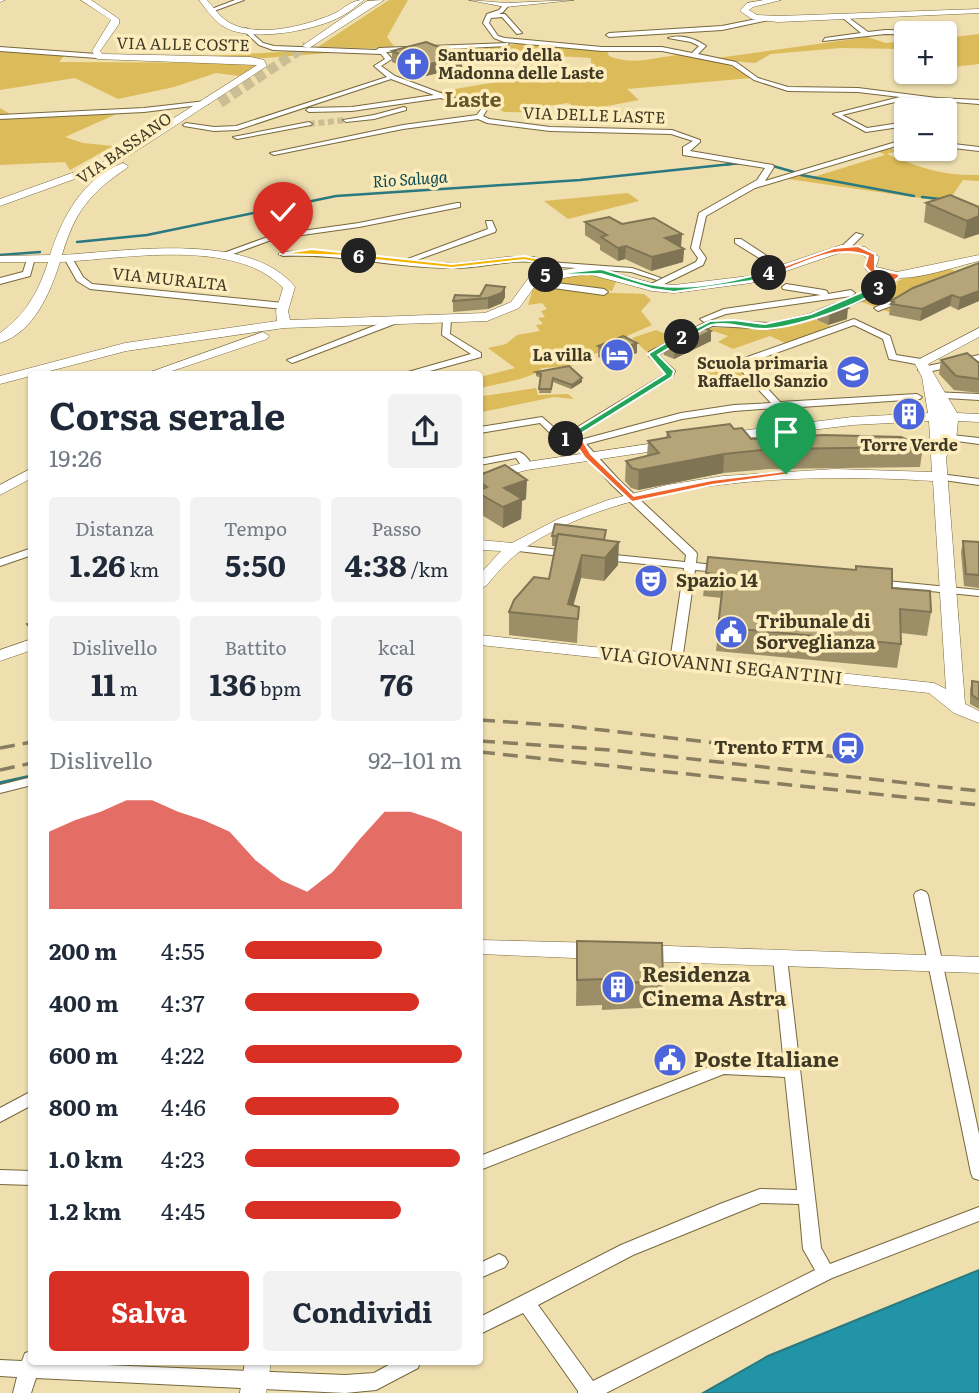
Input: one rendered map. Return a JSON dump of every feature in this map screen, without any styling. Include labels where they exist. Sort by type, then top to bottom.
[{"type":"street","points":[[0,49],[97,56],[96,51],[112,29],[115,19],[85,0]]},
{"type":"street","points":[[203,0],[226,24],[246,30],[281,30],[339,15],[360,0],[375,1]]},
{"type":"street","points":[[212,10],[241,0]]},
{"type":"street","points":[[473,0],[506,5],[570,0]]},
{"type":"street","points":[[767,19],[751,16],[744,9],[777,0]]},
{"type":"street","points":[[306,46],[375,1]]},
{"type":"street","points":[[506,5],[488,16],[486,23],[493,33],[503,40],[602,49],[662,49],[734,63],[756,79],[788,89],[858,90],[979,102]]},
{"type":"street","points":[[693,56],[701,51],[703,46],[692,40],[622,40],[609,35],[715,29],[767,19],[979,12]]},
{"type":"street","points":[[488,16],[503,15],[519,33]]},
{"type":"street","points":[[845,17],[866,34]]},
{"type":"street","points":[[246,30],[261,44],[273,48],[375,50],[529,43]]},
{"type":"street","points":[[493,33],[589,39]]},
{"type":"street","points":[[825,40],[866,34],[894,34]]},
{"type":"street","points":[[667,44],[701,51]]},
{"type":"street","points":[[375,50],[389,55],[387,61],[377,66],[392,77]]},
{"type":"street","name":"VIA ALLE COSTE","points":[[0,203],[112,162],[206,103],[263,63],[112,60],[97,56]]},
{"type":"street","points":[[186,125],[227,130],[298,111],[392,77]]},
{"type":"street","name":"VIA DELLE LASTE","points":[[392,77],[461,103],[482,103],[485,108],[479,117]]},
{"type":"street","points":[[298,111],[352,109],[447,97]]},
{"type":"street","points":[[346,120],[374,117],[447,97]]},
{"type":"street","points":[[908,98],[912,97]]},
{"type":"street","points":[[894,101],[836,114],[866,130],[894,126]]},
{"type":"street","points":[[0,117],[144,110],[206,103]]},
{"type":"street","name":"VIA BASSANO","points":[[0,339],[37,307],[62,258],[66,230],[76,207],[89,191],[220,103]]},
{"type":"street","name":"VIA DELLE LASTE","points":[[274,153],[403,127],[479,117],[522,127],[682,134],[698,141],[686,149],[686,153],[770,167],[769,172],[751,187],[702,215],[695,248],[702,261],[685,271],[654,282]]},
{"type":"street","points":[[237,137],[309,124]]},
{"type":"street","points":[[751,187],[894,145]]},
{"type":"street","points":[[957,146],[979,149]]},
{"type":"street","name":"VIA MURALTA","points":[[222,255],[273,237],[359,225],[457,205]]},
{"type":"street","points":[[409,260],[492,230],[489,223]]},
{"type":"street","points":[[66,230],[70,234],[66,253],[74,256],[88,255]]},
{"type":"street","points":[[34,371],[125,347],[284,324],[471,319],[504,312],[515,305],[530,282],[588,270],[654,282],[674,289],[724,283],[783,269],[845,248],[859,235]]},
{"type":"street","points":[[738,242],[783,269]]},
{"type":"street","points":[[845,248],[866,251],[873,257],[870,268],[881,274],[897,276]]},
{"type":"street","points":[[283,254],[312,251],[452,266],[524,258],[545,262],[544,281]]},
{"type":"street","name":"VIA MURALTA","points":[[62,258],[176,253],[247,258],[285,279],[289,287],[283,306],[284,324]]},
{"type":"street","points":[[0,281],[27,274],[31,258]]},
{"type":"street","points":[[0,259],[62,258]]},
{"type":"street","name":"VIA MURALTA","points":[[62,258],[80,279],[90,286],[283,306]]},
{"type":"street","points":[[695,322],[724,312],[851,293],[881,285],[897,276],[979,258]]},
{"type":"street","points":[[548,264],[632,270],[654,282]]},
{"type":"street","points":[[544,281],[604,292]]},
{"type":"street","points":[[565,439],[669,375],[670,371],[654,358],[654,351],[710,323],[734,322],[765,327],[814,316],[876,292],[881,285]]},
{"type":"street","points":[[786,287],[804,292],[851,293]]},
{"type":"street","points":[[878,308],[916,292]]},
{"type":"street","points":[[422,371],[478,355],[446,335],[447,319]]},
{"type":"street","points":[[292,360],[394,321]]},
{"type":"street","points":[[798,427],[739,363],[854,322],[887,338],[892,356],[924,370],[979,358]]},
{"type":"street","points":[[161,371],[262,336],[284,324]]},
{"type":"street","points":[[924,370],[979,332]]},
{"type":"street","points":[[924,370],[930,396],[952,438]]},
{"type":"street","points":[[0,380],[28,373]]},
{"type":"street","points":[[485,476],[584,450],[612,434],[681,416],[779,405],[930,396],[979,397]]},
{"type":"street","points":[[943,417],[938,458],[956,706]]},
{"type":"street","points":[[715,439],[798,427],[943,417],[979,418]]},
{"type":"street","points":[[483,430],[542,420],[584,450],[692,554],[676,661]]},
{"type":"street","points":[[952,438],[979,441]]},
{"type":"street","points":[[938,458],[952,438]]},
{"type":"street","points":[[584,450],[622,452],[683,443]]},
{"type":"street","points":[[483,461],[519,455],[527,466]]},
{"type":"street","points":[[483,580],[514,548],[582,514],[632,499],[712,482],[837,472],[940,477],[979,482]]},
{"type":"street","points":[[0,491],[28,474]]},
{"type":"street","points":[[483,547],[584,555]]},
{"type":"street","points":[[483,550],[490,556],[494,568]]},
{"type":"street","points":[[0,563],[28,552]]},
{"type":"street","points":[[597,556],[741,571]]},
{"type":"street","points":[[864,582],[979,593]]},
{"type":"street","name":"VIA GIOVANNI SEGANTINI","points":[[483,640],[934,688],[956,706],[979,718]]},
{"type":"street","points":[[0,656],[28,646]]},
{"type":"street","points":[[0,789],[28,782]]},
{"type":"street","points":[[920,895],[979,1173]]},
{"type":"street","points":[[483,947],[979,965]]},
{"type":"street","points":[[780,958],[812,1249],[827,1273]]},
{"type":"street","points":[[483,1162],[723,1068],[793,1071]]},
{"type":"street","points":[[0,1116],[28,1099]]},
{"type":"street","points":[[0,1177],[28,1178]]},
{"type":"street","points":[[483,1324],[628,1250],[760,1196],[807,1197]]},
{"type":"street","points":[[526,1303],[588,1392],[827,1273],[979,1214]]},
{"type":"street","points":[[483,1270],[499,1262]]},
{"type":"street","points":[[0,1368],[28,1364]]},
{"type":"street","points":[[22,1393],[30,1365]]},
{"type":"street","points":[[46,1365],[362,1383],[376,1381],[401,1365]]},
{"type":"shaded area","points":[[389,0],[408,0],[387,37],[396,49],[318,47]]},
{"type":"shaded area","points":[[979,34],[979,64],[957,67],[957,37]]},
{"type":"shaded area","points":[[867,37],[886,43],[894,42],[894,49],[841,48],[771,54],[755,63],[710,59]]},
{"type":"shaded area","points":[[520,44],[607,51],[609,56],[627,60],[698,56],[717,60],[751,78],[627,89],[639,100],[581,111],[568,103],[547,106],[547,113],[504,112],[482,100],[459,101],[437,92],[567,70],[587,80],[576,72],[591,69],[591,58],[432,49]]},
{"type":"shaded area","points":[[315,50],[341,52],[265,58],[192,57]]},
{"type":"shaded area","points":[[0,51],[64,56],[59,62],[255,63],[256,67],[239,76],[216,73],[174,87],[118,99],[75,78],[0,90]]},
{"type":"shaded area","points":[[0,108],[15,117],[121,112],[65,137],[83,143],[113,146],[70,170],[65,162],[0,165]]},
{"type":"shaded area","points":[[888,147],[894,149],[894,152],[887,154],[894,157],[894,161],[905,161],[943,172],[979,175],[979,181],[963,180],[948,202],[788,179],[801,174],[810,178],[885,155],[876,150]]},
{"type":"shaded area","points":[[628,193],[639,201],[568,219],[544,201]]},
{"type":"shaded area","points":[[947,268],[970,277],[889,312],[859,301],[898,284],[896,282],[902,279]]},
{"type":"shaded area","points":[[592,273],[631,285],[616,282],[612,291],[536,283],[554,277]]},
{"type":"shaded area","points":[[534,285],[589,292],[644,294],[651,300],[641,311],[652,325],[627,336],[629,342],[566,364],[574,366],[542,368],[523,378],[483,387],[483,376],[515,368],[488,348],[506,344],[517,335],[540,331],[536,325],[543,324],[538,318],[545,317],[541,311],[547,309],[542,303],[528,305]]},
{"type":"shaded area","points":[[812,318],[834,328],[785,343],[770,336],[733,349],[718,342],[728,336],[704,328],[756,328]]},
{"type":"shaded area","points":[[656,330],[676,338],[657,346],[649,354],[632,338]]},
{"type":"shaded area","points":[[733,364],[748,375],[710,384],[695,375]]},
{"type":"shaded area","points":[[536,388],[538,395],[568,394],[574,399],[554,397],[483,412],[483,396]]},
{"type":"water","points":[[979,1270],[979,1393],[703,1393],[768,1356]]},
{"type":"building","points":[[426,42],[462,56],[426,65],[392,51]]},
{"type":"building","points":[[950,195],[979,207],[979,216],[967,221],[926,203]]},
{"type":"building","points":[[609,217],[622,224],[654,218],[682,234],[665,238],[684,249],[652,257],[626,246],[618,248],[601,237],[607,235],[585,222]]},
{"type":"building","points":[[979,263],[979,291],[960,298],[952,295],[922,309],[891,304],[894,302],[891,301],[913,288]]},
{"type":"building","points":[[486,285],[505,287],[502,293],[488,298],[453,301],[455,295],[480,296]]},
{"type":"building","points":[[836,303],[848,308],[830,315],[819,310]]},
{"type":"building","points":[[700,326],[711,331],[675,349],[664,344]]},
{"type":"building","points":[[623,336],[637,343],[611,352],[598,346]]},
{"type":"building","points":[[967,353],[979,363],[979,379],[956,376],[941,360]]},
{"type":"building","points":[[569,366],[582,378],[572,385],[553,378],[551,389],[539,389],[541,374],[536,372]]},
{"type":"building","points":[[730,424],[734,429],[742,428],[751,439],[823,435],[901,437],[923,447],[771,449],[724,454],[639,470],[632,468],[626,461],[659,453],[648,441],[670,437],[667,432]]},
{"type":"building","points":[[505,465],[527,480],[504,488],[522,499],[503,507],[483,496],[483,489],[487,487],[483,484],[483,474]]},
{"type":"building","points":[[555,524],[606,530],[604,540],[558,534],[552,536]]},
{"type":"building","points":[[558,534],[619,542],[605,558],[582,555],[568,604],[579,607],[578,619],[509,612],[514,600],[534,577],[549,579]]},
{"type":"building","points":[[963,541],[979,542],[979,575],[966,574]]},
{"type":"building","points":[[708,557],[856,570],[856,566],[892,569],[892,588],[930,591],[931,612],[900,609],[901,644],[718,627],[724,575],[706,573]]},
{"type":"building","points":[[972,681],[979,682],[979,700],[972,695]]},
{"type":"building","points":[[577,941],[662,943],[663,981],[604,984],[604,979],[577,980]]},
{"type":"waterway","name":"Rio Saluga","points":[[77,242],[147,235],[336,196],[580,180],[741,163],[724,165]]},
{"type":"waterway","name":"Rio Saluga","points":[[773,166],[794,172]]},
{"type":"waterway","name":"Rio Saluga","points":[[801,175],[914,196]]},
{"type":"waterway","name":"Rio Saluga","points":[[922,197],[940,199]]},
{"type":"waterway","name":"Rio Saluga","points":[[0,255],[40,252]]},
{"type":"waterway","points":[[0,783],[28,777]]},
{"type":"tunnel","points":[[220,103],[306,46]]},
{"type":"tunnel","points":[[309,124],[346,120]]},
{"type":"railway","points":[[483,720],[567,726],[856,759]]},
{"type":"railway","points":[[483,741],[611,750],[979,791]]},
{"type":"railway","points":[[0,748],[28,743]]},
{"type":"railway","points":[[483,752],[979,805]]},
{"type":"railway","points":[[0,770],[28,764]]},
{"type":"place","name":"Santuario della Madonna delle Laste","points":[[413,64]]},
{"type":"place","name":"La villa","points":[[617,355]]},
{"type":"place","name":"Scuola primaria Raffaello Sanzio","points":[[853,372]]},
{"type":"place","name":"Torre Verde","points":[[909,414]]},
{"type":"place","name":"Spazio 14","points":[[651,581]]},
{"type":"place","name":"Tribunale di Sorveglianza","points":[[731,632]]},
{"type":"place","name":"Trento FTM","points":[[848,748]]},
{"type":"place","name":"Residenza Cinema Astra","points":[[618,987]]},
{"type":"place","name":"Poste Italiane","points":[[670,1060]]},
{"type":"district","name":"Laste","points":[[473,100]]},
{"type":"route","points":[[283,254],[312,251],[452,266],[495,259],[524,258],[545,262],[539,277],[588,270],[652,287],[674,289],[751,279],[841,248],[866,251],[873,257],[870,268],[881,274],[897,276],[881,285],[876,292],[814,316],[772,326],[761,327],[734,322],[710,323],[654,351],[654,358],[670,371],[669,375],[565,439],[579,443],[588,456],[632,499],[712,482],[786,474]]}]
